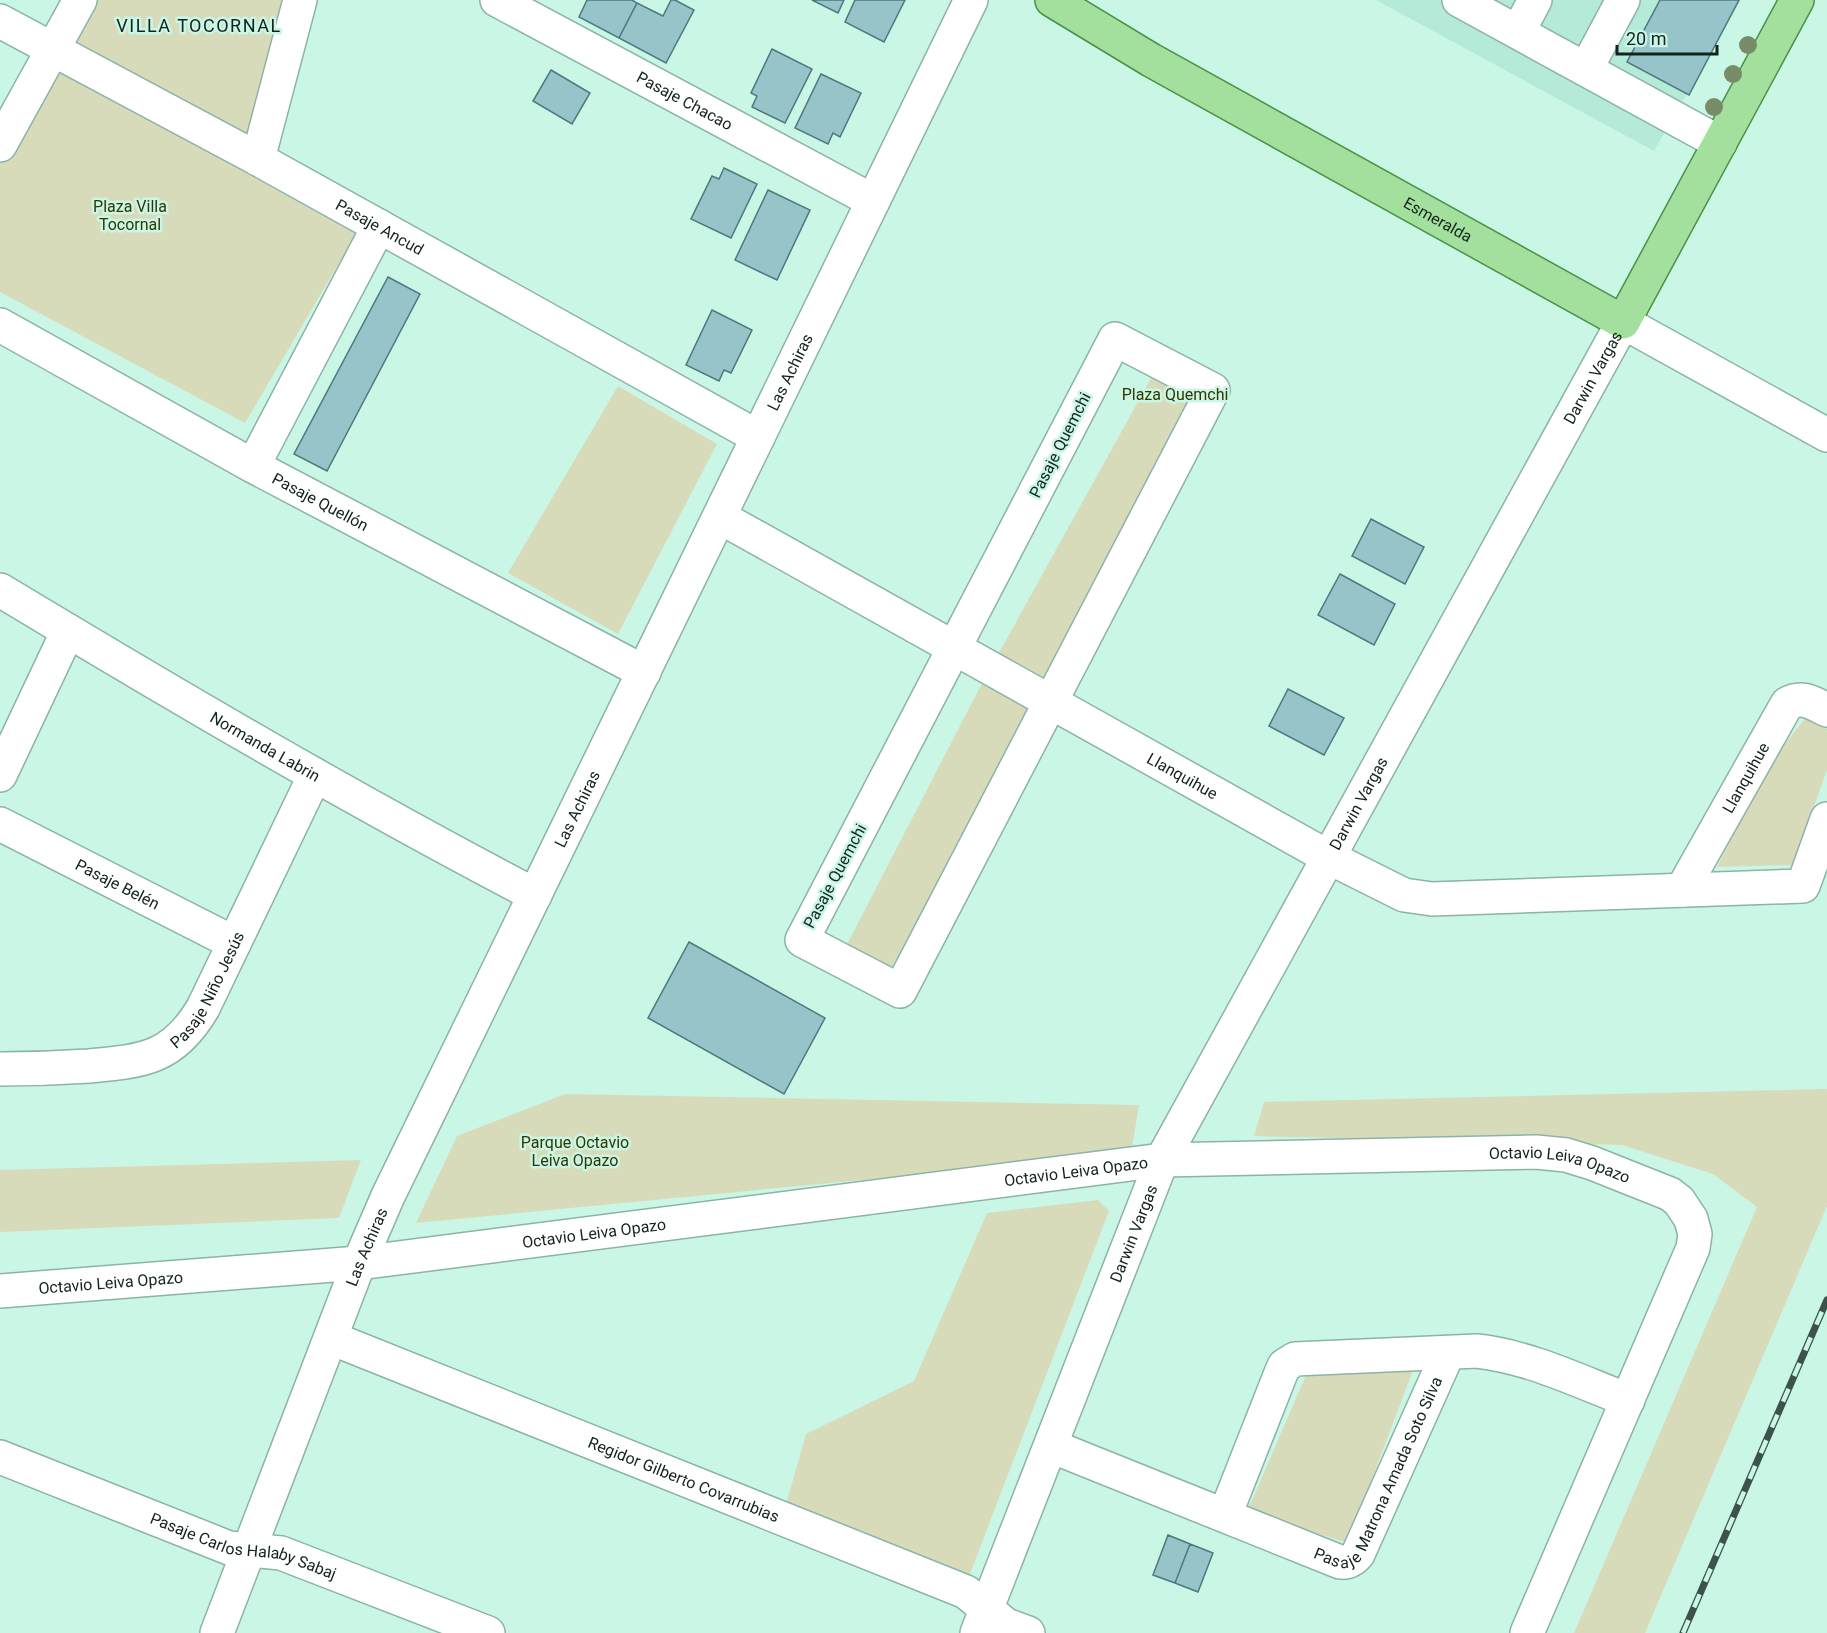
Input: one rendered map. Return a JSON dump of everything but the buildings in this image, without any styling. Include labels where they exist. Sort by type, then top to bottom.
[{"type":"main road","name":"Esmeralda","points":[[1052,0],[1151,60],[1623,322]]},
{"type":"main road","name":"Darwin Vargas","points":[[1623,322],[1797,0]]},
{"type":"street","points":[[0,145],[80,0]]},
{"type":"street","points":[[258,159],[300,0]]},
{"type":"street","name":"Pasaje Chacao","points":[[497,0],[873,201]]},
{"type":"street","name":"Las Achiras","points":[[217,1633],[388,1196],[971,0]]},
{"type":"street","points":[[1459,0],[1720,143]]},
{"type":"street","points":[[1518,32],[1535,0]]},
{"type":"street","points":[[1586,69],[1623,0]]},
{"type":"street","name":"Pasaje Ancud","points":[[0,21],[258,159],[758,437]]},
{"type":"street","points":[[254,466],[379,226]]},
{"type":"street","name":"Esmeralda","points":[[1623,322],[1827,435]]},
{"type":"street","name":"Darwin Vargas","points":[[982,1621],[1162,1160],[1623,322]]},
{"type":"street","name":"Pasaje Quellón","points":[[0,325],[254,466],[644,672]]},
{"type":"street","name":"Pasaje Quemchi","points":[[1115,339],[1213,390],[900,991],[802,940],[954,648],[1115,339]]},
{"type":"street","name":"Llanquihue","points":[[720,517],[1328,857],[1404,895],[1432,898],[1803,886],[1827,819]]},
{"type":"street","name":"Normanda Labrin","points":[[0,590],[315,775],[535,895]]},
{"type":"street","points":[[0,775],[68,631]]},
{"type":"street","name":"Llanquihue","points":[[1682,890],[1787,704],[1801,699],[1808,700],[1827,710]]},
{"type":"street","name":"Pasaje Niño Jesús","points":[[0,1069],[56,1068],[132,1062],[150,1058],[181,1038],[193,1024],[315,775]]},
{"type":"street","name":"Pasaje Belén","points":[[0,824],[234,943]]},
{"type":"street","name":"Octavio Leiva Opazo","points":[[0,1292],[360,1263],[1162,1160],[1536,1152],[1566,1155],[1670,1194],[1679,1201],[1691,1219],[1695,1234],[1693,1248],[1527,1633]]},
{"type":"street","name":"Regidor Gilberto Covarrubias","points":[[331,1338],[966,1592],[982,1621],[1006,1625],[1028,1633]]},
{"type":"street","name":"Pasaje Matrona Amada Soto Silva","points":[[1225,1515],[1281,1373],[1289,1361],[1301,1358],[1477,1351],[1517,1357],[1628,1400]]},
{"type":"street","name":"Pasaje Matrona Amada Soto Silva","points":[[1051,1446],[1340,1562],[1350,1561],[1358,1554],[1448,1353]]},
{"type":"street","name":"Pasaje Carlos Halaby Sabaj","points":[[0,1457],[229,1548],[281,1553],[488,1633]]},
{"type":"shaded area","points":[[1376,0],[1741,0],[1654,151]]},
{"type":"green space","name":"Plaza Villa Tocornal","points":[[96,0],[290,0],[251,169],[359,229],[245,423],[0,292],[0,164]]},
{"type":"green space","name":"Plaza Quemchi","points":[[1155,371],[1205,379],[1056,665],[888,974],[842,954],[980,687]]},
{"type":"green space","points":[[618,386],[717,444],[618,634],[508,573]]},
{"type":"green space","points":[[1806,717],[1827,729],[1827,770],[1793,865],[1717,867],[1771,762]]},
{"type":"green space","points":[[1827,1089],[1827,1206],[1645,1633],[1574,1633],[1757,1207],[1713,1174],[1622,1145],[1254,1136],[1264,1102]]},
{"type":"green space","name":"Parque Octavio Leiva Opazo","points":[[565,1094],[1139,1105],[1131,1154],[416,1223],[457,1136]]},
{"type":"green space","points":[[361,1160],[339,1218],[0,1232],[0,1170]]},
{"type":"green space","points":[[1098,1200],[1109,1211],[968,1579],[785,1508],[806,1434],[914,1381],[987,1213]]},
{"type":"green space","points":[[1416,1362],[1348,1543],[1247,1512],[1309,1368]]},
{"type":"railway","points":[[1683,1633],[1827,1300]]},
{"type":"district","name":"VILLA TOCORNAL","points":[[199,25]]}]
